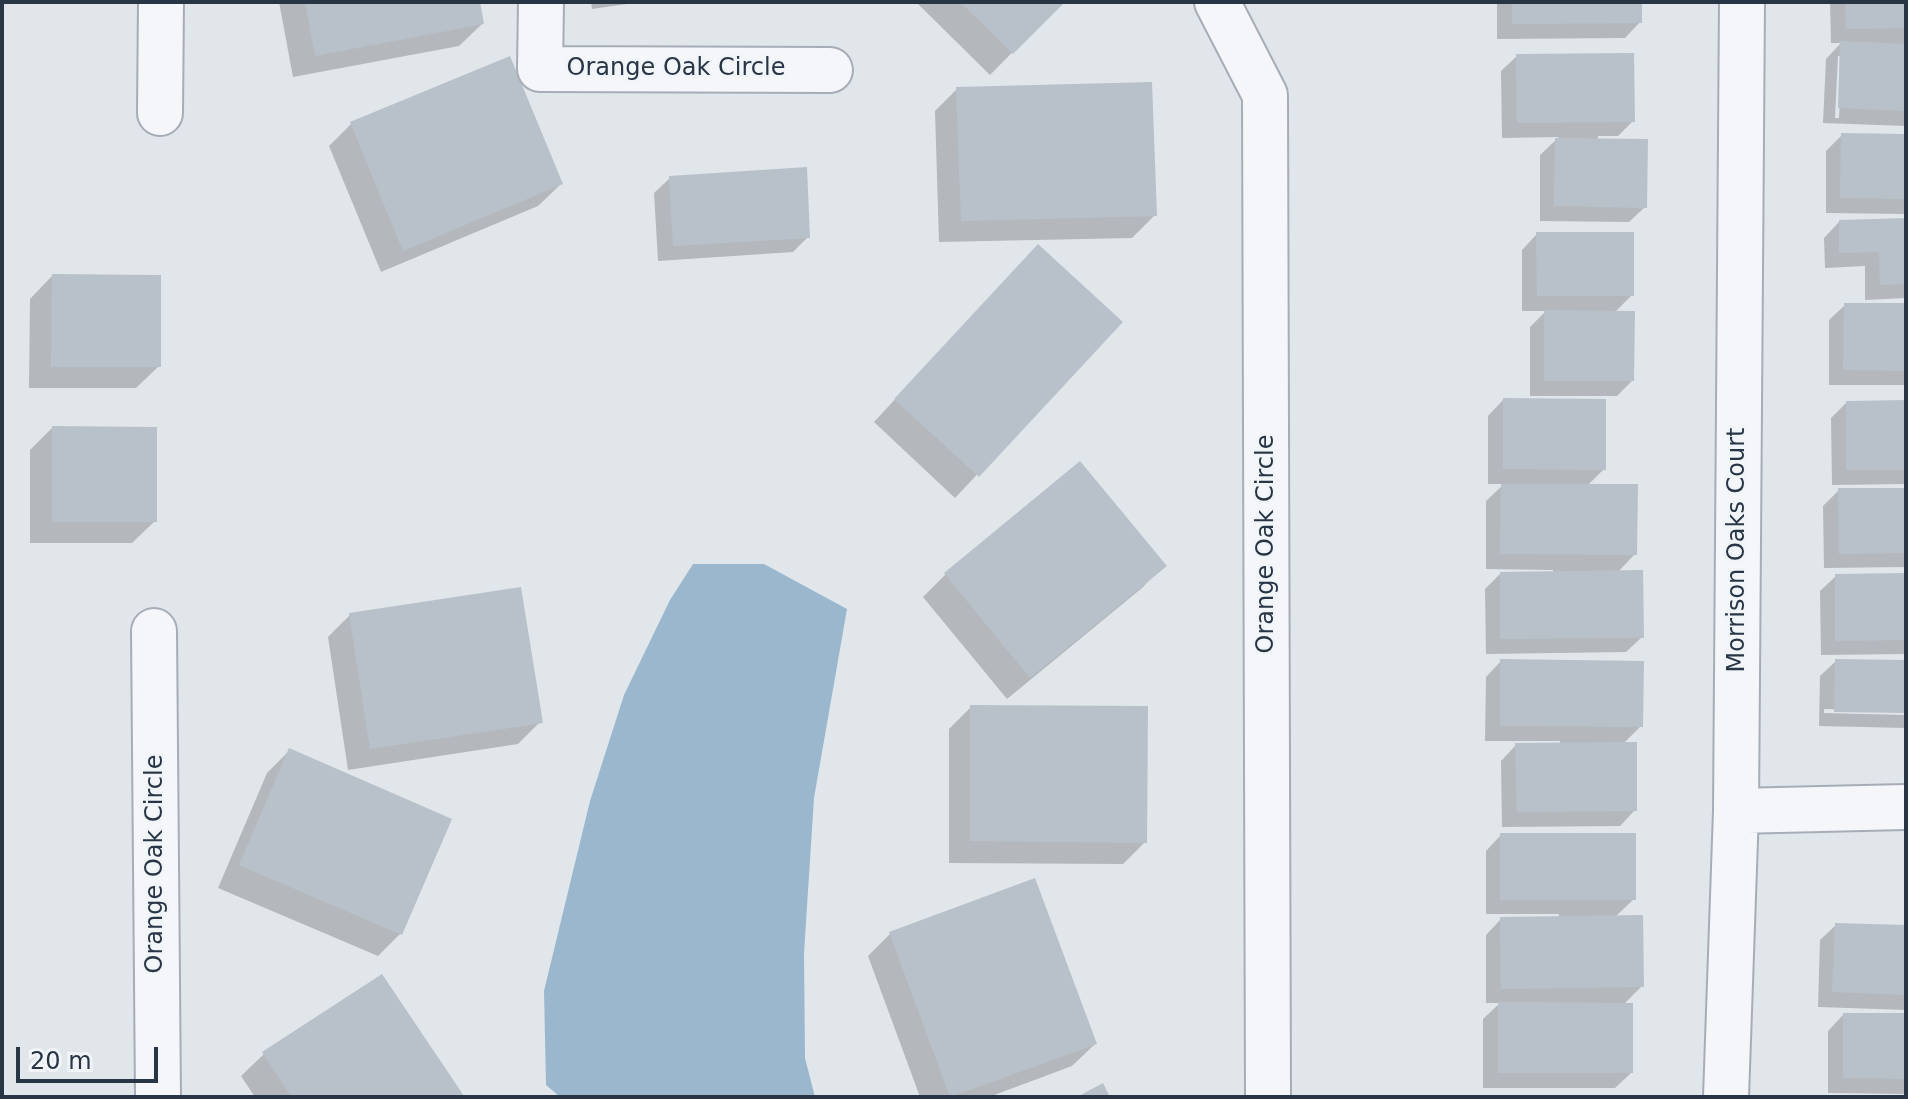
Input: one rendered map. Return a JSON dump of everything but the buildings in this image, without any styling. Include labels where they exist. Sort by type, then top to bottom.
[{"type":"street","points":[[160,113],[161,2]]},
{"type":"street","name":"Orange Oak Circle","points":[[541,2],[540,69],[830,70]]},
{"type":"street","name":"Orange Oak Circle","points":[[1217,2],[1265,95],[1268,1097]]},
{"type":"street","name":"Morrison Oaks Court","points":[[1726,1097],[1736,811],[1742,2]]},
{"type":"street","name":"Orange Oak Circle","points":[[154,631],[158,1097]]},
{"type":"street","points":[[1736,811],[1906,807]]},
{"type":"water","points":[[693,564],[764,564],[847,609],[814,798],[804,953],[805,1058],[815,1097],[560,1097],[546,1085],[544,991],[590,801],[624,695],[670,600]]}]
